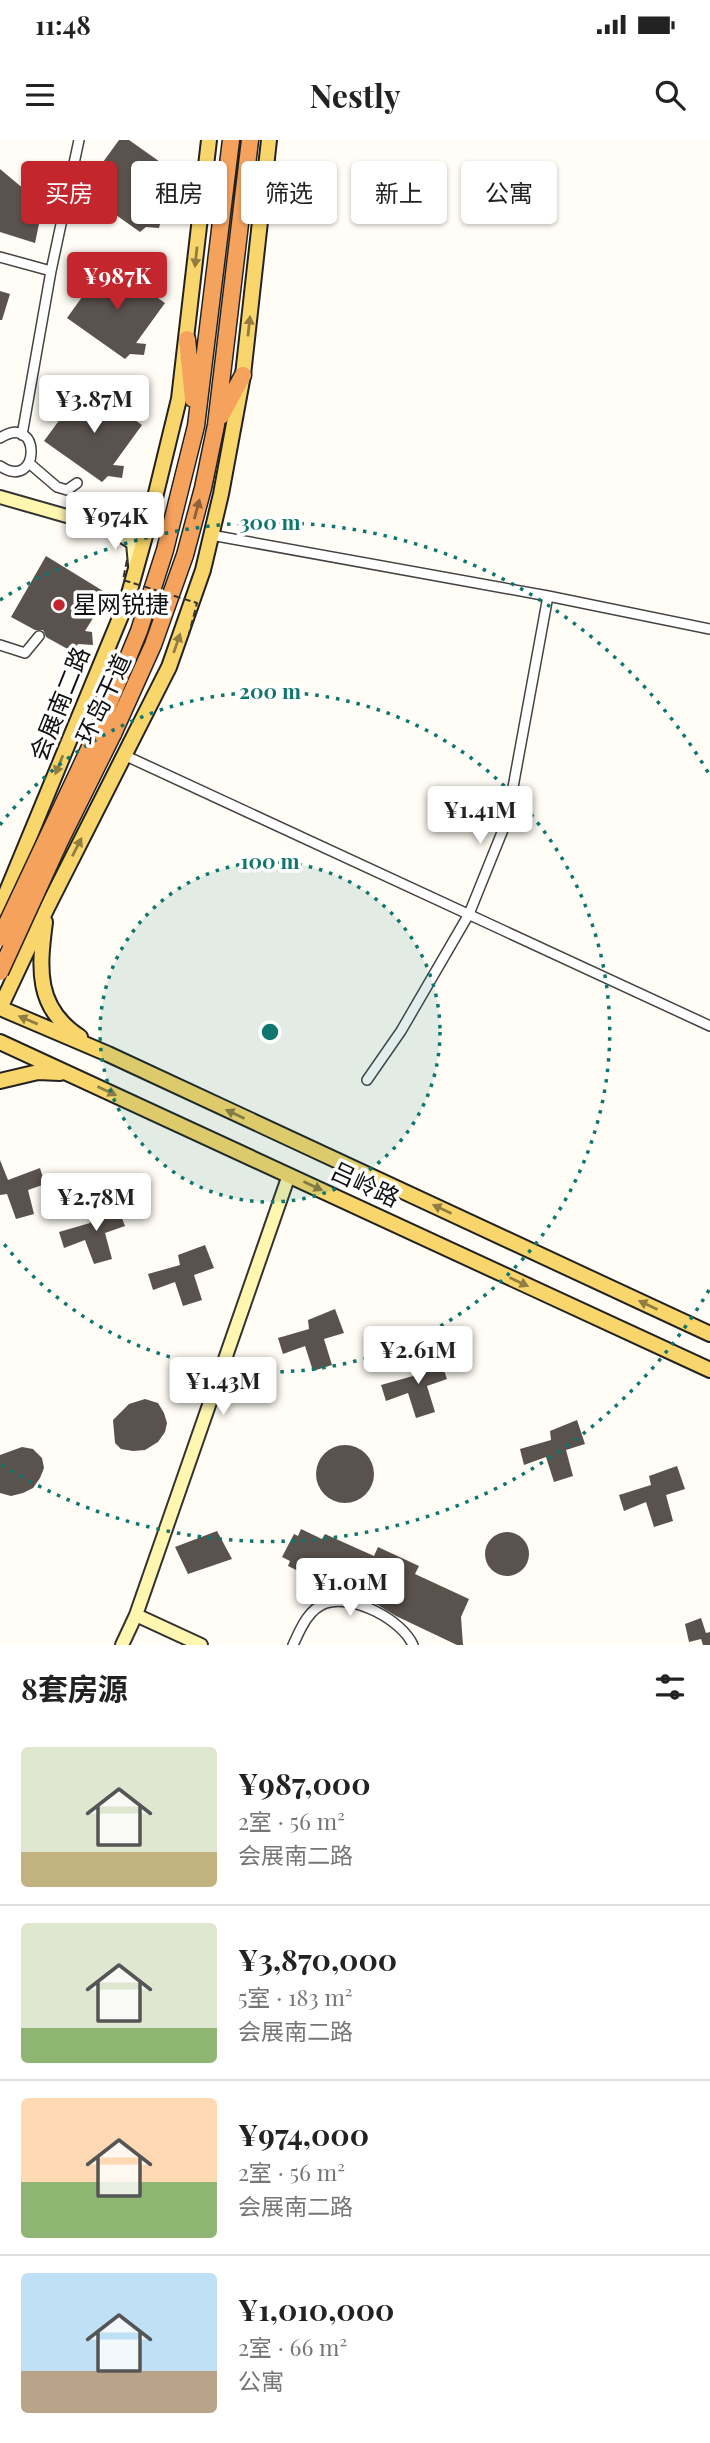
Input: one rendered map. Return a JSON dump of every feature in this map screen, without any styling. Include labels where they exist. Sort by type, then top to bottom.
[{"type":"highway","name":"环岛干道","points":[[0,972],[106,732],[165,550],[196,426],[231,140]]},
{"type":"highway","name":"环岛干道","points":[[0,938],[153,645],[185,555],[216,425],[250,140]]},
{"type":"highway","points":[[187,339],[196,426]]},
{"type":"highway","points":[[216,425],[243,375]]},
{"type":"main road","name":"会展南二路","points":[[2,902],[127,601],[131,564],[150,518],[179,399],[209,140]]},
{"type":"main road","points":[[0,1008],[47,908],[169,667],[203,570],[243,375],[269,140]]},
{"type":"main road","points":[[2,902],[47,908]]},
{"type":"main road","points":[[47,908],[40,965],[42,987],[50,1007],[59,1020],[76,1035],[108,1054]]},
{"type":"main road","name":"吕岭路","points":[[0,1008],[108,1054],[710,1334]]},
{"type":"main road","name":"吕岭路","points":[[0,1042],[710,1370]]},
{"type":"main road","points":[[0,1081],[38,1072],[69,1073]]},
{"type":"street","points":[[22,435],[51,271],[79,140]]},
{"type":"street","points":[[0,257],[51,271]]},
{"type":"street","points":[[0,438],[14,433],[22,435],[32,449],[29,463],[16,471],[0,466]]},
{"type":"street","points":[[29,463],[57,487],[67,490],[77,483]]},
{"type":"street","points":[[0,497],[109,528],[134,543],[131,564]]},
{"type":"street","points":[[109,528],[141,526],[150,518]]},
{"type":"street","points":[[211,535],[548,596],[710,629]]},
{"type":"street","points":[[367,1080],[401,1031],[469,914],[507,820],[548,596]]},
{"type":"street","points":[[0,645],[25,653],[40,636]]},
{"type":"street","points":[[124,755],[710,1026]]},
{"type":"street","points":[[122,1645],[136,1615],[289,1175]]},
{"type":"street","points":[[293,1645],[308,1615],[324,1604],[346,1601],[367,1608],[393,1622],[408,1634],[413,1645]]},
{"type":"street","points":[[136,1615],[201,1645]]},
{"type":"path","points":[[131,564],[123,580],[197,603],[189,634]]},
{"type":"building","points":[[119,140],[129,140],[159,161],[131,161],[131,224],[160,224],[159,228],[146,227],[140,232],[117,216],[117,161],[104,161]]},
{"type":"building","points":[[0,169],[21,187],[21,224],[39,224],[35,243],[0,232]]},
{"type":"building","points":[[107,262],[165,303],[136,343],[146,344],[144,355],[130,354],[125,359],[67,318]]},
{"type":"building","points":[[0,291],[10,294],[2,320],[0,320]]},
{"type":"building","points":[[85,385],[142,425],[113,465],[124,466],[122,478],[108,476],[102,482],[44,441]]},
{"type":"building","name":"星网锐捷","points":[[46,556],[108,594],[85,631],[92,632],[93,645],[78,644],[73,652],[46,637],[43,630],[35,630],[11,617]]},
{"type":"building","points":[[0,1160],[8,1180],[40,1168],[45,1184],[28,1190],[34,1214],[16,1219],[7,1194],[0,1195]]},
{"type":"building","points":[[116,1203],[125,1226],[105,1233],[112,1259],[94,1264],[85,1240],[64,1248],[59,1232],[90,1223],[89,1214]]},
{"type":"building","points":[[205,1245],[214,1268],[194,1275],[202,1300],[183,1306],[175,1282],[153,1290],[148,1274],[180,1265],[178,1255]]},
{"type":"building","points":[[335,1309],[344,1333],[324,1339],[332,1365],[313,1371],[305,1346],[283,1354],[278,1338],[309,1329],[308,1320]]},
{"type":"building","points":[[439,1356],[447,1379],[427,1386],[435,1412],[416,1418],[408,1393],[386,1401],[381,1385],[413,1376],[411,1367]]},
{"type":"building","points":[[145,1399],[158,1403],[167,1423],[165,1432],[158,1442],[145,1450],[121,1449],[115,1443],[113,1420],[129,1404]]},
{"type":"building","points":[[577,1420],[585,1444],[566,1450],[573,1476],[554,1482],[546,1457],[524,1465],[520,1449],[551,1440],[550,1431]]},
{"type":"building","points":[[345,1445],[361,1450],[369,1458],[374,1474],[369,1490],[361,1498],[345,1503],[329,1498],[321,1490],[316,1474],[321,1458],[329,1450]]},
{"type":"building","points":[[22,1447],[33,1449],[42,1458],[44,1468],[40,1478],[33,1488],[23,1493],[11,1496],[0,1493],[0,1455]]},
{"type":"building","points":[[677,1466],[685,1489],[666,1495],[673,1521],[654,1527],[646,1502],[624,1511],[619,1495],[651,1485],[649,1476]]},
{"type":"building","points":[[301,1529],[322,1539],[325,1534],[374,1556],[378,1547],[419,1566],[415,1574],[469,1599],[461,1617],[463,1645],[457,1645],[378,1605],[349,1595],[288,1566],[290,1561],[282,1557],[294,1534],[298,1536]]},
{"type":"building","points":[[217,1531],[232,1559],[188,1574],[175,1547]]},
{"type":"building","points":[[507,1532],[516,1533],[523,1538],[528,1545],[528,1563],[523,1570],[516,1575],[507,1576],[498,1575],[491,1570],[486,1563],[485,1554],[486,1545],[491,1538],[498,1533]]},
{"type":"building","points":[[701,1618],[706,1633],[710,1632],[710,1645],[703,1645],[701,1639],[689,1642],[685,1624]]},
{"type":"place","name":"星网锐捷","points":[[59,605]]}]
